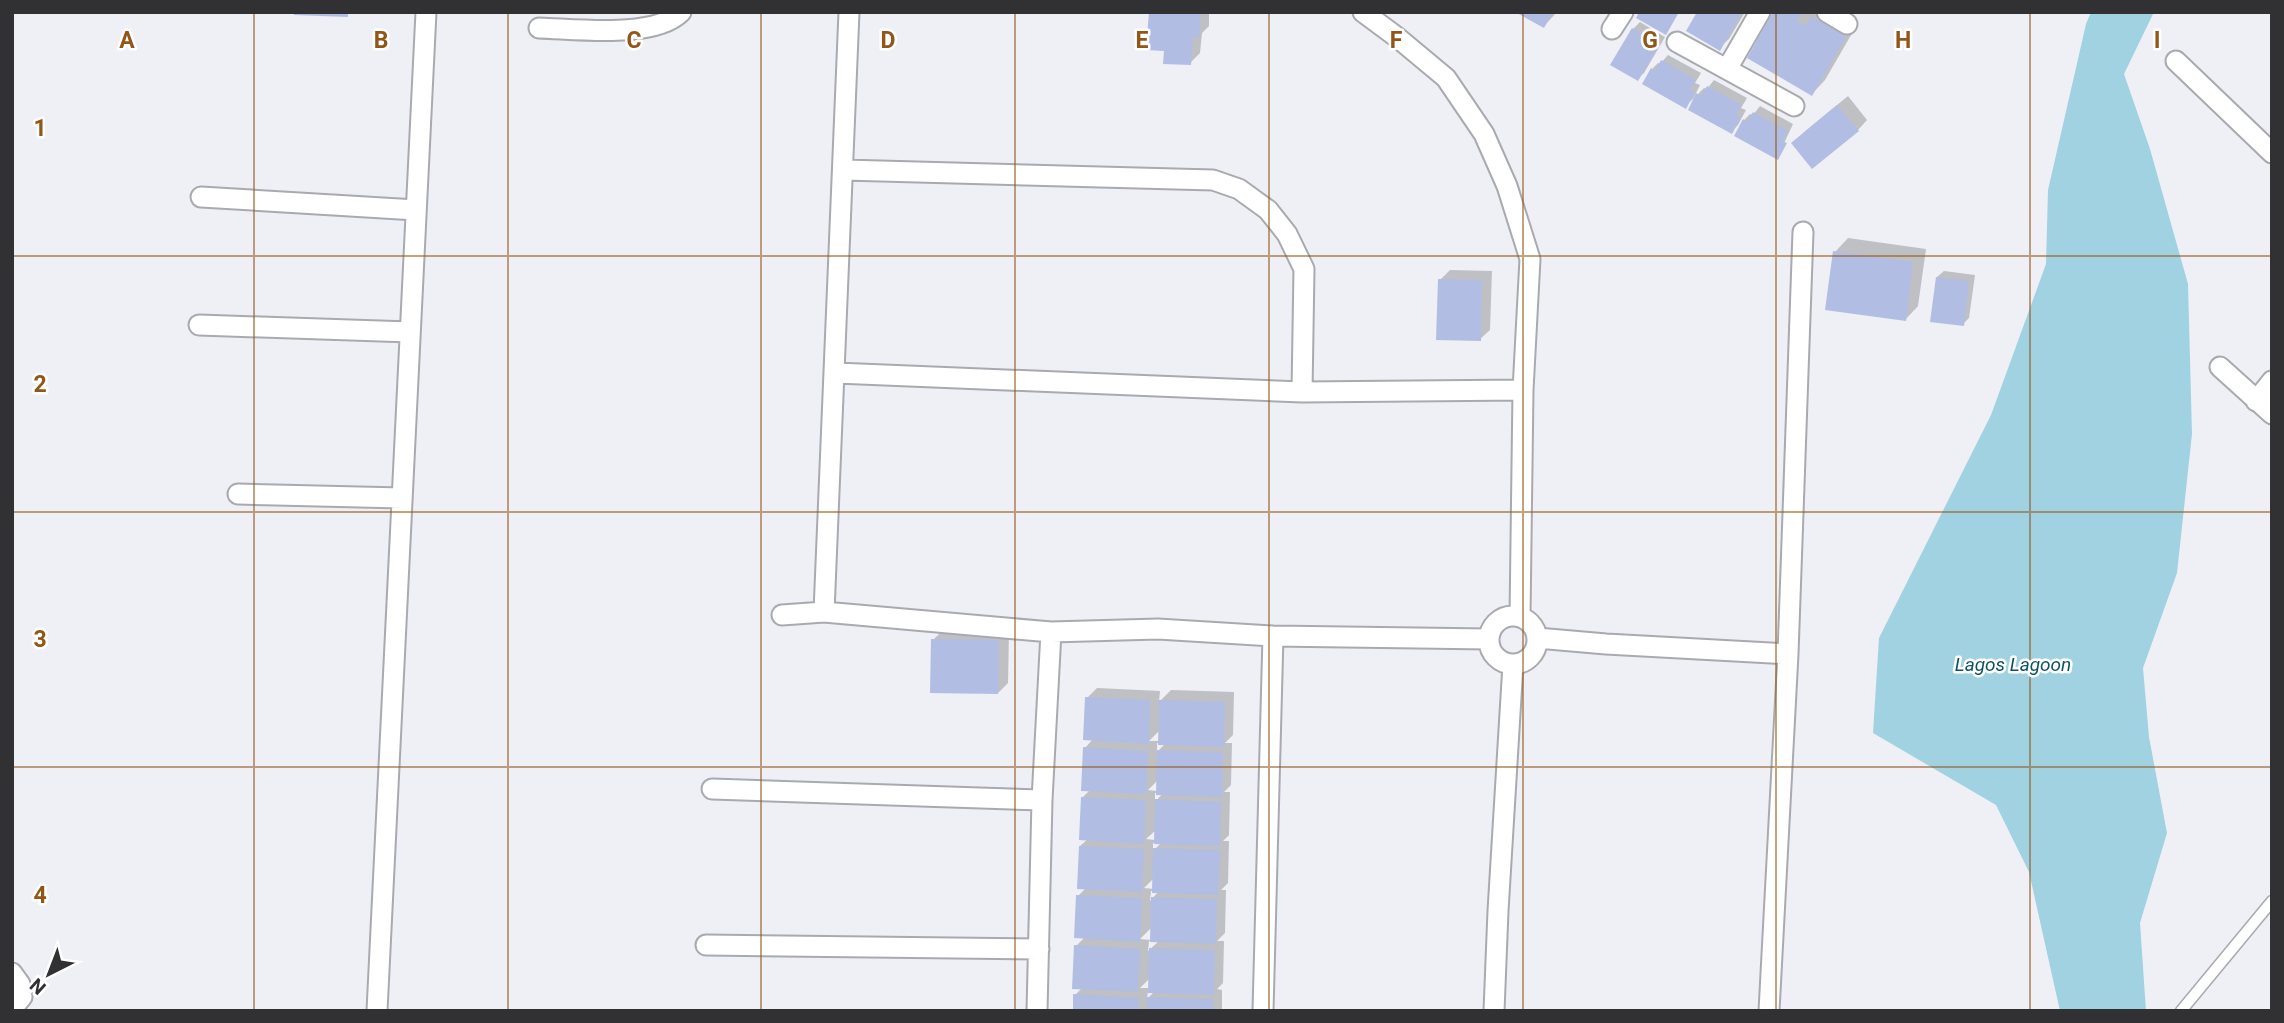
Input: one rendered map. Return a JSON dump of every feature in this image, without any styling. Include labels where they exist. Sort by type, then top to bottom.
[{"type":"street","points":[[376,1011],[426,12]]},
{"type":"street","points":[[539,28],[628,30],[667,23],[681,12]]},
{"type":"street","points":[[824,612],[849,12]]},
{"type":"street","points":[[1363,12],[1446,78],[1484,134],[1507,186],[1530,259],[1523,390],[1520,617]]},
{"type":"street","points":[[1612,29],[1623,12]]},
{"type":"street","points":[[1727,69],[1760,12]]},
{"type":"street","points":[[1827,12],[1847,24]]},
{"type":"street","points":[[1677,42],[1794,106]]},
{"type":"street","points":[[2176,61],[2272,153]]},
{"type":"street","points":[[844,170],[1213,180],[1239,189],[1268,210],[1287,234],[1304,269],[1302,392]]},
{"type":"street","points":[[201,197],[416,211]]},
{"type":"street","points":[[1769,1011],[1787,653],[1803,232]]},
{"type":"street","points":[[200,326],[410,332]]},
{"type":"street","points":[[2220,367],[2272,414]]},
{"type":"street","points":[[836,373],[1302,392],[1523,390]]},
{"type":"street","points":[[2256,401],[2272,381]]},
{"type":"street","points":[[238,494],[401,498]]},
{"type":"street","points":[[782,615],[824,612],[1051,632],[1158,629],[1273,636],[1489,639]]},
{"type":"street","points":[[1511,616],[1528,621],[1537,638],[1536,648],[1531,656],[1523,662],[1513,664],[1496,657],[1489,639],[1491,631],[1503,618],[1511,616]]},
{"type":"street","points":[[1037,1011],[1042,800],[1051,632]]},
{"type":"street","points":[[1263,1011],[1273,636]]},
{"type":"street","points":[[1537,638],[1606,645],[1787,653]]},
{"type":"street","points":[[1494,1011],[1513,664]]},
{"type":"street","points":[[712,789],[1042,800]]},
{"type":"street","points":[[706,945],[1039,950]]},
{"type":"street","points":[[12,973],[20,984],[22,997],[12,1009]]},
{"type":"lane","points":[[2180,1011],[2272,901]]},
{"type":"water","name":"Lagos Lagoon","points":[[2091,12],[2154,12],[2124,74],[2150,149],[2188,284],[2192,434],[2177,573],[2143,668],[2149,737],[2167,833],[2140,923],[2146,1011],[2060,1011],[2029,872],[1996,805],[1873,733],[1879,638],[1991,415],[2046,264],[2048,190]]},
{"type":"building","points":[[294,12],[348,12],[348,17],[294,15]]},
{"type":"building","points":[[1149,12],[1201,12],[1199,38],[1193,37],[1191,65],[1163,64],[1164,51],[1146,50]]},
{"type":"building","points":[[1515,12],[1553,12],[1544,28]]},
{"type":"building","points":[[1639,12],[1679,12],[1666,35],[1636,18]]},
{"type":"building","points":[[1697,12],[1742,12],[1720,51],[1686,31]]},
{"type":"building","points":[[1773,12],[1802,12],[1797,21],[1806,26],[1811,16],[1846,37],[1812,96],[1747,58]]},
{"type":"building","points":[[1632,28],[1660,44],[1638,81],[1610,65]]},
{"type":"building","points":[[1661,60],[1696,80],[1690,90],[1695,92],[1686,109],[1642,84],[1651,68],[1655,71]]},
{"type":"building","points":[[1707,86],[1742,105],[1736,115],[1741,117],[1732,134],[1688,110],[1696,93],[1701,96]]},
{"type":"building","points":[[1837,105],[1859,131],[1812,169],[1791,143]]},
{"type":"building","points":[[1753,112],[1788,131],[1782,141],[1787,143],[1778,160],[1734,136],[1743,119],[1747,122]]},
{"type":"building","points":[[1833,251],[1913,262],[1906,321],[1825,310]]},
{"type":"building","points":[[1936,277],[1969,281],[1964,326],[1930,322]]},
{"type":"building","points":[[1438,279],[1482,280],[1481,341],[1436,340]]},
{"type":"building","points":[[931,639],[999,640],[998,694],[930,693]]},
{"type":"building","points":[[1085,697],[1150,700],[1149,744],[1083,740]]},
{"type":"building","points":[[1159,700],[1225,702],[1224,747],[1158,745]]},
{"type":"building","points":[[1083,747],[1148,751],[1146,794],[1081,791]]},
{"type":"building","points":[[1157,750],[1223,752],[1222,797],[1156,795]]},
{"type":"building","points":[[1081,797],[1146,800],[1144,844],[1079,840]]},
{"type":"building","points":[[1155,799],[1221,802],[1220,846],[1154,844]]},
{"type":"building","points":[[1079,846],[1144,849],[1142,892],[1077,889]]},
{"type":"building","points":[[1153,848],[1220,850],[1218,895],[1152,893]]},
{"type":"building","points":[[1076,895],[1142,898],[1140,942],[1074,938]]},
{"type":"building","points":[[1151,897],[1217,899],[1216,944],[1150,942]]},
{"type":"building","points":[[1074,945],[1140,949],[1138,992],[1072,989]]},
{"type":"building","points":[[1149,948],[1215,950],[1214,995],[1148,993]]},
{"type":"building","points":[[1073,994],[1139,998],[1138,1011],[1073,1011]]},
{"type":"building","points":[[1147,997],[1213,999],[1213,1011],[1147,1011]]}]
